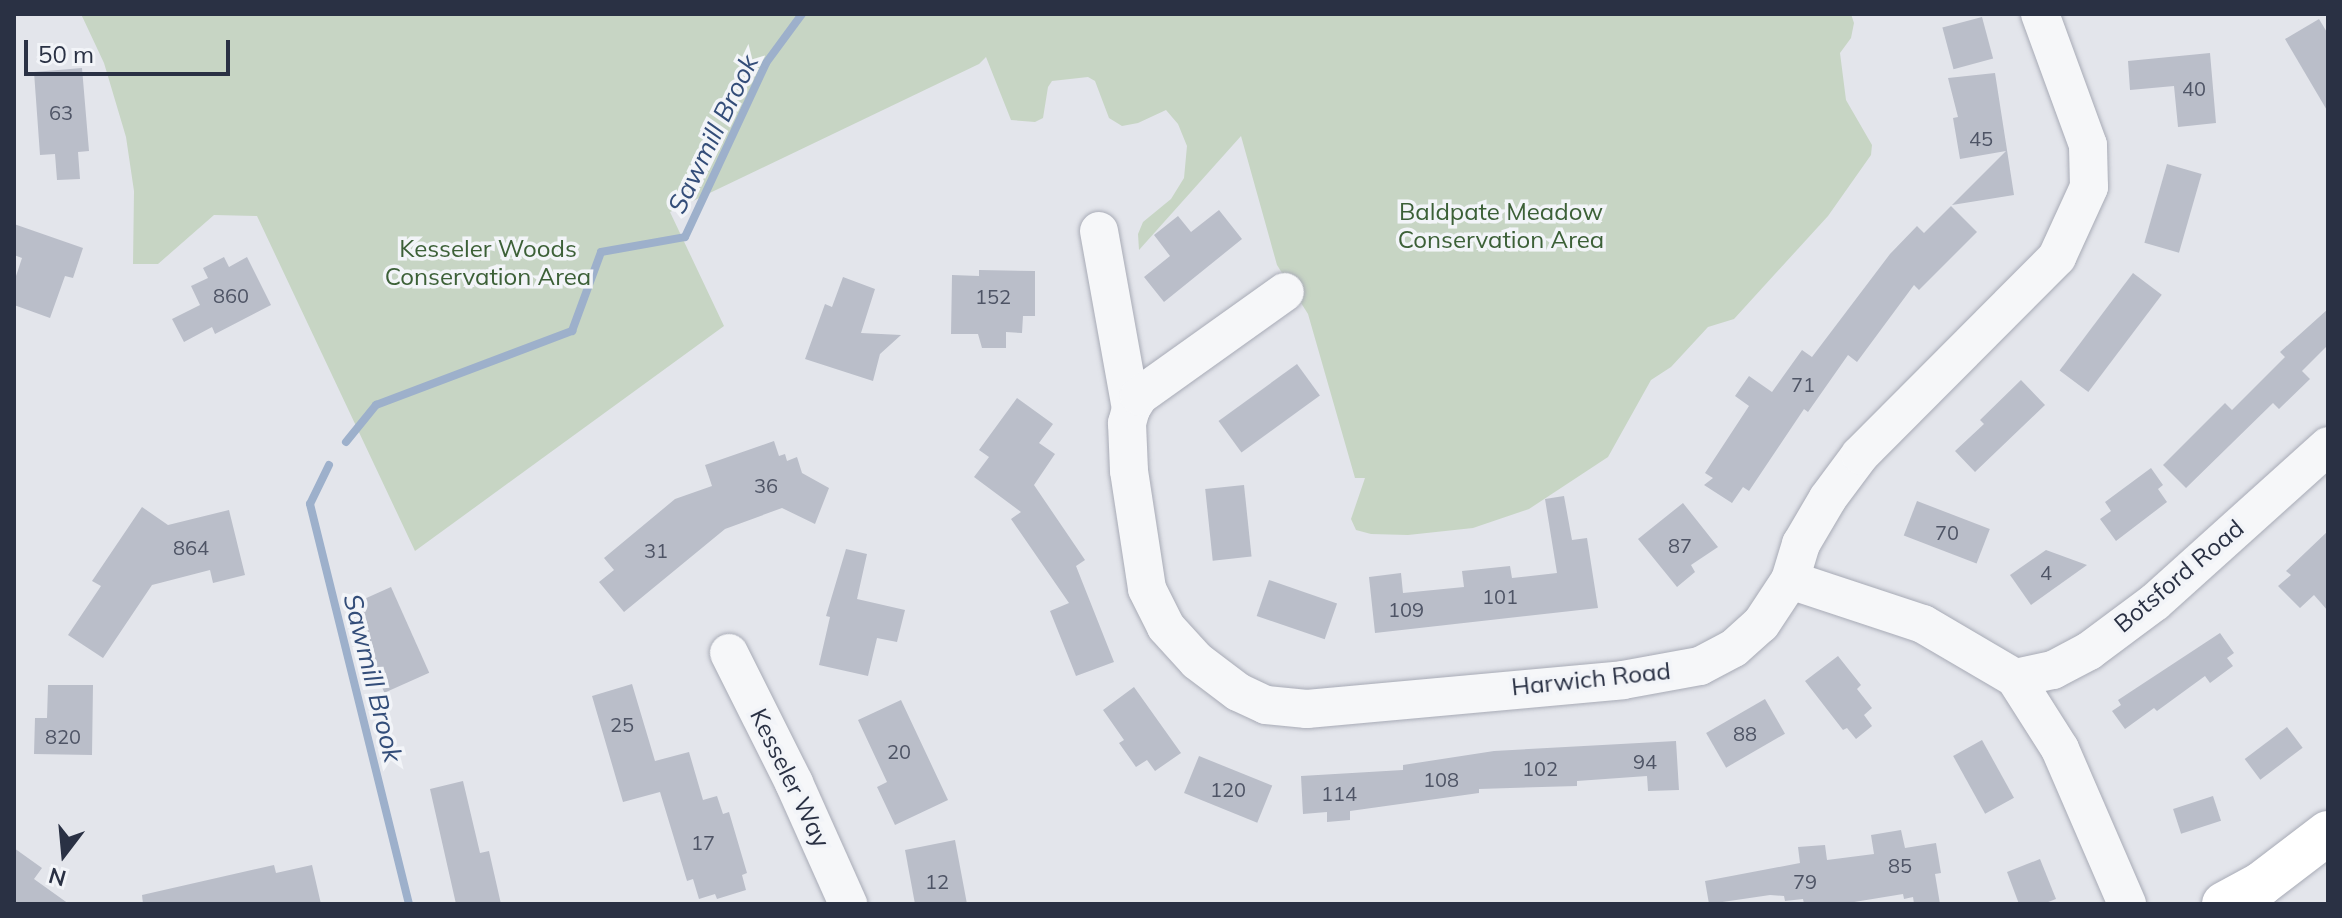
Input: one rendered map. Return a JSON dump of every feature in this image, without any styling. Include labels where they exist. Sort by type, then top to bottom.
[{"type":"main road","points":[[2224,904],[2261,884],[2328,833]]},
{"type":"street","name":"Harwich Road","points":[[1099,231],[1131,409],[1127,423],[1129,471],[1147,589],[1166,627],[1197,661],[1238,692],[1266,705],[1307,709],[1483,690],[1623,680],[1700,666],[1734,648],[1761,624],[1790,580],[1801,544],[1828,498],[1860,455],[2057,257],[2089,187],[2088,145],[2040,14]]},
{"type":"street","points":[[1131,409],[1139,396],[1285,292]]},
{"type":"street","name":"Botsford Road","points":[[2015,678],[2053,670],[2089,651],[2144,610],[2328,446]]},
{"type":"street","points":[[1790,580],[1923,624],[2015,678],[2060,749],[2127,904]]},
{"type":"street","name":"Kesseler Way","points":[[729,653],[794,783],[848,904]]},
{"type":"green space","points":[[81,14],[1851,14],[1854,23],[1851,38],[1840,53],[1846,100],[1872,145],[1871,155],[1828,216],[1734,319],[1708,327],[1671,367],[1651,380],[1608,457],[1529,509],[1473,528],[1408,535],[1371,534],[1356,530],[1351,519],[1365,478],[1355,478],[1308,314],[1277,265],[1241,136],[1139,250],[1138,234],[1143,222],[1171,199],[1184,178],[1187,146],[1178,124],[1166,110],[1138,123],[1122,126],[1109,118],[1095,81],[1088,77],[1052,81],[1048,87],[1043,118],[1035,122],[1011,120],[986,57],[979,64],[670,212],[724,326],[415,551],[257,216],[214,215],[158,264],[133,264],[134,191],[126,137],[104,63]]},
{"type":"building","points":[[1982,17],[1993,59],[1954,69],[1942,28]]},
{"type":"building","points":[[2319,19],[2328,34],[2328,112],[2285,39]]},
{"type":"building","points":[[2210,53],[2216,123],[2178,127],[2174,86],[2130,90],[2128,61]]},
{"type":"building","points":[[82,68],[89,151],[78,152],[80,179],[57,180],[55,154],[40,155],[34,72]]},
{"type":"building","points":[[1995,73],[2014,195],[1952,205],[2006,151],[1960,159],[1953,118],[1958,117],[1948,78]]},
{"type":"building","points":[[2167,164],[2202,174],[2179,253],[2144,243]]},
{"type":"building","points":[[1951,206],[1977,232],[1919,290],[1914,285],[1857,362],[1848,355],[1808,412],[1804,409],[1749,491],[1743,487],[1732,503],[1704,485],[1713,478],[1705,473],[1749,406],[1735,396],[1749,376],[1772,392],[1802,350],[1812,357],[1890,254],[1917,226],[1924,233]]},
{"type":"building","points":[[1219,210],[1242,239],[1164,302],[1144,277],[1170,256],[1154,235],[1178,216],[1191,232]]},
{"type":"building","points":[[14,224],[83,248],[73,278],[65,276],[50,318],[14,305],[14,282],[22,258],[14,255]]},
{"type":"building","points":[[224,257],[229,267],[247,257],[271,305],[215,334],[212,327],[184,342],[172,319],[200,305],[191,286],[208,278],[203,268]]},
{"type":"building","points":[[979,270],[1035,271],[1035,316],[1023,316],[1022,333],[1006,332],[1006,348],[982,348],[978,334],[951,334],[952,275],[979,276]]},
{"type":"building","points":[[2133,273],[2162,295],[2088,392],[2060,370]]},
{"type":"building","points":[[843,277],[875,289],[861,333],[901,335],[880,354],[873,381],[805,359],[825,304],[832,307]]},
{"type":"building","points":[[2328,309],[2328,345],[2302,371],[2310,379],[2279,409],[2273,403],[2186,488],[2163,465],[2225,403],[2232,410],[2285,357],[2280,352]]},
{"type":"building","points":[[1297,364],[1320,396],[1241,453],[1219,421]]},
{"type":"building","points":[[2021,380],[2045,405],[1975,472],[1955,451],[1984,424],[1980,420]]},
{"type":"building","points":[[1017,398],[1053,424],[1039,443],[1055,454],[1034,485],[1085,560],[1076,566],[1114,662],[1076,676],[1050,611],[1069,603],[1011,519],[1021,512],[974,477],[989,457],[979,450]]},
{"type":"building","points":[[774,441],[779,456],[785,454],[787,461],[797,457],[802,473],[829,488],[815,524],[782,508],[725,529],[624,612],[599,582],[614,570],[604,558],[675,499],[712,486],[705,465]]},
{"type":"building","points":[[2151,468],[2163,485],[2158,489],[2167,502],[2116,541],[2100,519],[2111,511],[2105,502]]},
{"type":"building","points":[[1244,485],[1252,557],[1213,561],[1205,489]]},
{"type":"building","points":[[1564,496],[1572,540],[1587,538],[1598,608],[1375,633],[1369,577],[1401,573],[1403,593],[1464,587],[1462,571],[1510,566],[1512,578],[1557,573],[1545,499]]},
{"type":"building","points":[[1917,501],[1990,529],[1977,563],[1904,536]]},
{"type":"building","points":[[1683,503],[1718,547],[1691,565],[1695,572],[1677,587],[1638,539]]},
{"type":"building","points":[[142,507],[168,525],[229,510],[245,575],[213,583],[210,570],[152,585],[103,658],[68,635],[101,586],[92,581]]},
{"type":"building","points":[[2328,531],[2328,611],[2314,595],[2300,608],[2278,586],[2291,575],[2286,571]]},
{"type":"building","points":[[846,549],[867,554],[857,599],[905,610],[897,642],[877,638],[868,676],[819,665],[830,617],[826,616]]},
{"type":"building","points":[[2046,550],[2087,565],[2031,605],[2010,575]]},
{"type":"building","points":[[1269,580],[1337,603],[1325,639],[1257,616]]},
{"type":"building","points":[[391,587],[429,673],[384,693],[346,607]]},
{"type":"building","points":[[2220,633],[2234,653],[2227,658],[2233,666],[2210,683],[2205,676],[2157,711],[2154,708],[2125,729],[2112,711],[2121,705],[2118,700]]},
{"type":"building","points":[[1838,656],[1861,685],[1857,689],[1872,708],[1864,715],[1872,726],[1856,739],[1847,728],[1843,730],[1805,681]]},
{"type":"building","points":[[632,684],[655,761],[689,752],[703,800],[717,796],[723,814],[729,812],[747,873],[742,875],[746,890],[717,899],[715,894],[699,899],[693,879],[687,881],[660,792],[623,802],[592,696]]},
{"type":"building","points":[[48,685],[93,685],[92,755],[34,754],[35,718],[47,718]]},
{"type":"building","points":[[1134,687],[1181,753],[1155,771],[1147,760],[1136,767],[1119,743],[1124,740],[1103,710]]},
{"type":"building","points":[[1765,699],[1785,734],[1726,768],[1706,733]]},
{"type":"building","points":[[901,700],[948,800],[895,825],[877,787],[887,782],[858,720]]},
{"type":"building","points":[[2287,727],[2303,748],[2260,780],[2245,759]]},
{"type":"building","points":[[1982,740],[2014,798],[1985,814],[1953,756]]},
{"type":"building","points":[[1676,741],[1679,790],[1648,791],[1647,776],[1577,781],[1577,786],[1479,789],[1479,793],[1350,811],[1350,820],[1327,822],[1327,812],[1303,814],[1301,776],[1403,770],[1403,765],[1494,751]]},
{"type":"building","points":[[1199,756],[1272,786],[1257,823],[1184,793]]},
{"type":"building","points":[[463,781],[480,853],[489,851],[501,904],[456,904],[430,789]]},
{"type":"building","points":[[2213,796],[2221,821],[2181,834],[2173,809]]},
{"type":"building","points":[[1901,830],[1905,848],[1936,843],[1941,873],[1935,874],[1940,904],[1914,904],[1913,897],[1904,899],[1903,894],[1842,904],[1804,904],[1803,899],[1785,901],[1784,896],[1770,895],[1709,904],[1705,881],[1800,863],[1798,847],[1825,845],[1827,860],[1874,854],[1871,835]]},
{"type":"building","points":[[955,840],[967,904],[915,904],[905,850]]},
{"type":"building","points":[[14,848],[42,868],[34,879],[69,904],[14,904]]},
{"type":"building","points":[[2040,859],[2056,899],[2043,904],[2019,904],[2007,872]]},
{"type":"building","points":[[274,865],[276,873],[312,865],[321,904],[143,904],[142,895]]},
{"type":"waterway","name":"Sawmill Brook","points":[[346,442],[376,405],[572,331],[601,252],[685,237],[766,63],[802,14]]},
{"type":"waterway","name":"Sawmill Brook","points":[[329,465],[310,504],[409,904]]},
{"type":"park label","name":"Baldpate Meadow Conservation Area","points":[[1501,226]]},
{"type":"park label","name":"Kesseler Woods Conservation Area","points":[[488,263]]}]
